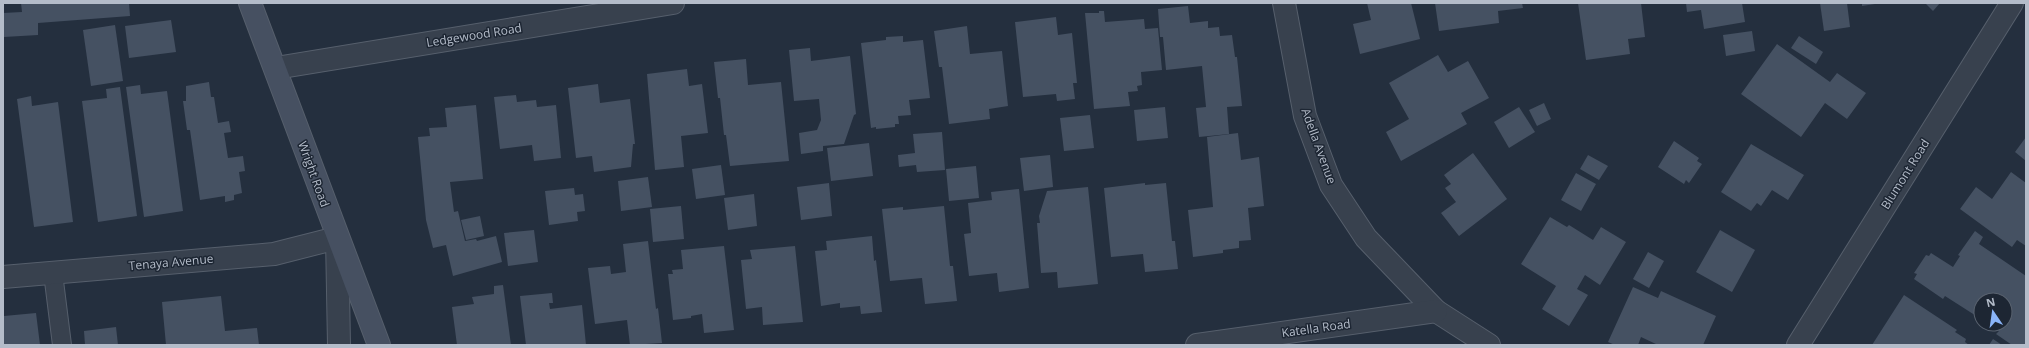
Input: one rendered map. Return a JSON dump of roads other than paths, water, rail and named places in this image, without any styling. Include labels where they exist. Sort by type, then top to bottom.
[{"type":"street","name":"Wright Road","points":[[250,3],[276,68],[379,345]]},
{"type":"street","name":"Ledgewood Road","points":[[276,68],[673,3]]},
{"type":"street","name":"Adella Avenue","points":[[1284,3],[1306,116],[1331,184],[1366,238],[1436,311],[1489,345]]},
{"type":"street","name":"Blumont Road","points":[[1798,345],[2012,3]]},
{"type":"street","name":"Tenaya Avenue","points":[[3,277],[274,254],[338,238]]},
{"type":"street","points":[[338,238],[338,345]]},
{"type":"street","name":"Katella Road","points":[[1197,345],[1436,311]]},
{"type":"lane","points":[[52,273],[62,345]]}]
